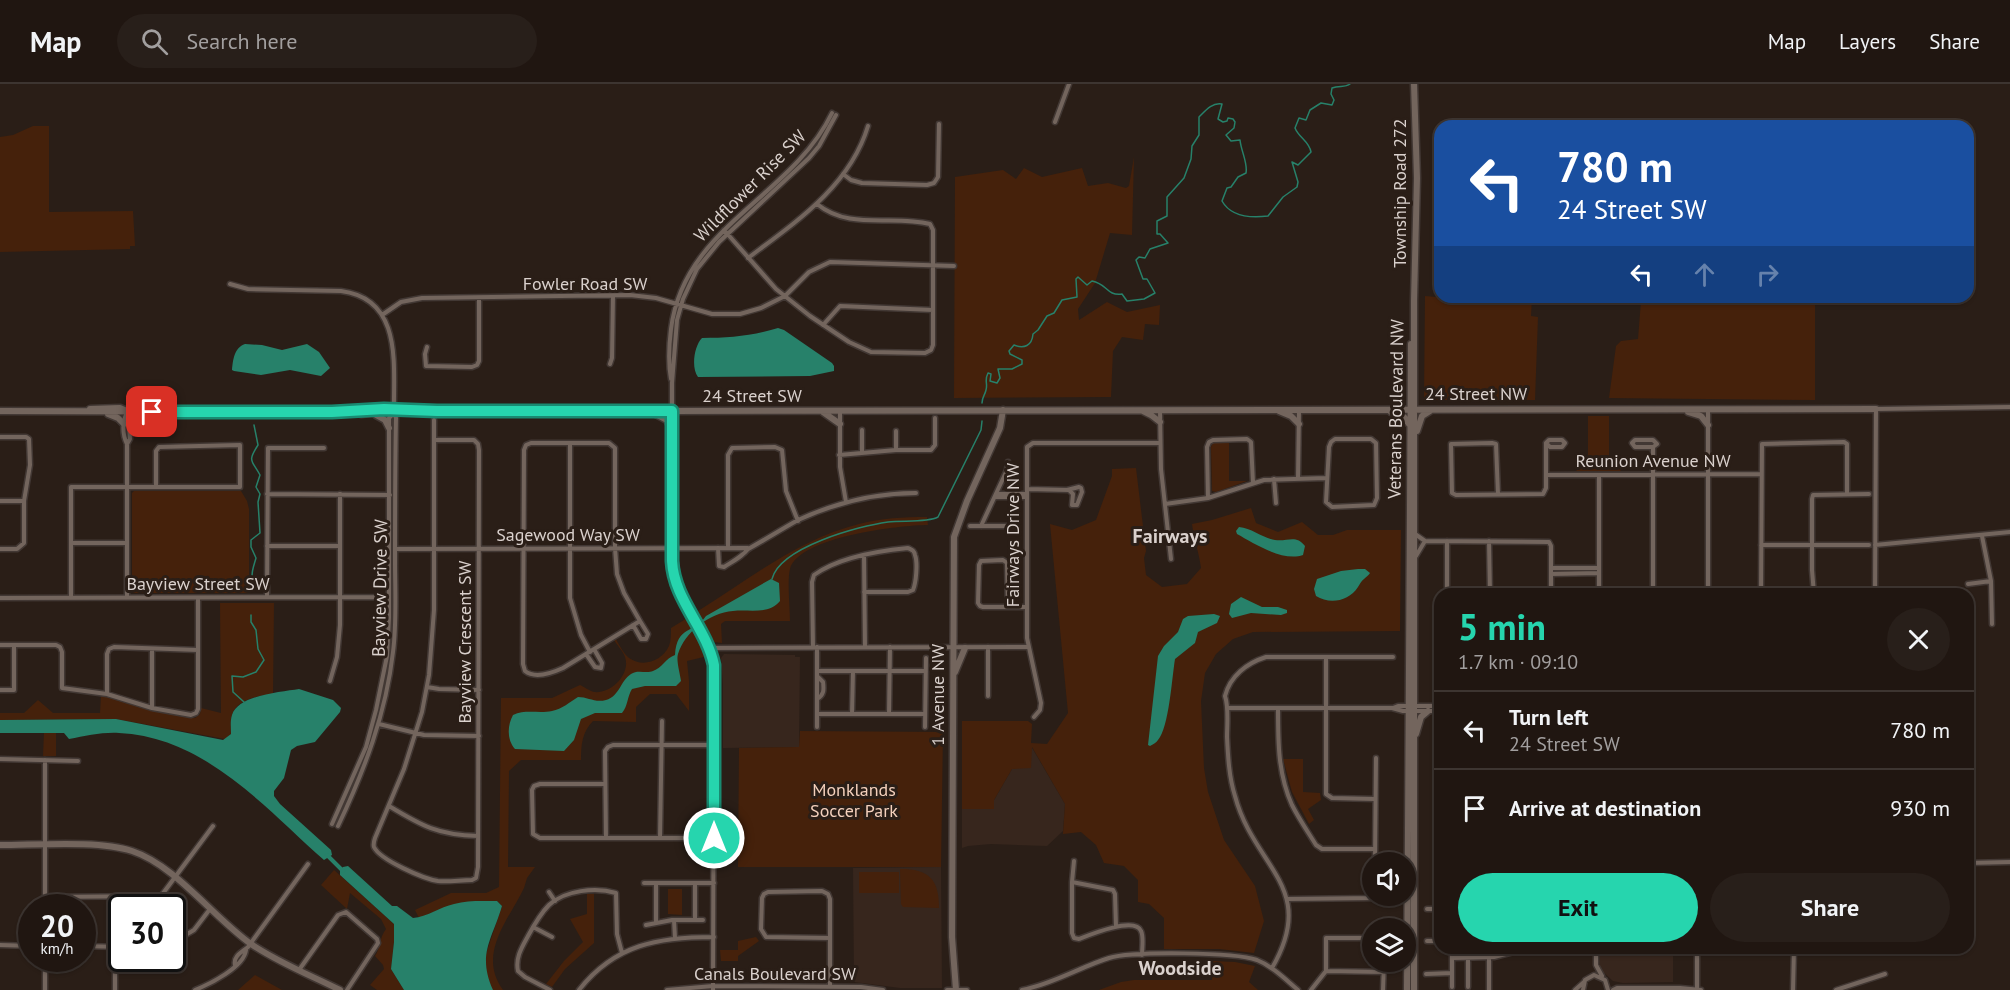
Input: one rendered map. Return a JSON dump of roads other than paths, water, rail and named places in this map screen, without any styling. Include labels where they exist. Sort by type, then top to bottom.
[{"type":"street","points":[[1055,122],[1069,84]]},
{"type":"street","name":"Township Road 272","points":[[1414,84],[1417,178],[1414,301]]},
{"type":"street","name":"Wildflower Rise SW","points":[[713,988],[715,674],[710,648],[703,632],[673,579],[672,383],[669,369],[669,342],[681,287],[700,255],[809,158],[819,146],[834,114]]},
{"type":"street","points":[[843,174],[855,182],[862,183],[927,185],[934,183],[938,177],[939,124]]},
{"type":"street","points":[[748,258],[817,204],[843,174],[860,147],[868,126]]},
{"type":"street","points":[[726,232],[785,296],[823,325],[858,347],[871,352],[925,353],[933,348],[933,230],[930,224],[855,220],[837,216],[817,204]]},
{"type":"street","name":"Fowler Road SW","points":[[382,315],[395,305],[416,298],[644,296],[704,313],[731,315],[751,312],[785,296],[809,272],[830,262],[954,266]]},
{"type":"street","points":[[230,284],[249,289],[348,292],[364,298],[382,315],[392,339],[394,412]]},
{"type":"street","points":[[610,364],[613,296]]},
{"type":"street","points":[[427,347],[426,366],[472,367],[477,365],[479,361],[479,298]]},
{"type":"street","name":"Veterans Boulevard NW","points":[[1406,990],[1415,560],[1415,447],[1412,409],[1414,301]]},
{"type":"street","points":[[823,325],[840,306],[933,310]]},
{"type":"street","points":[[1875,588],[1876,409],[2010,407]]},
{"type":"street","name":"24 Street SW","points":[[68,411],[120,408],[128,411]]},
{"type":"street","name":"24 Street SW","points":[[332,412],[384,409],[394,412]]},
{"type":"street","points":[[1298,478],[1299,409]]},
{"type":"street","points":[[1381,409],[1404,417],[1410,424]]},
{"type":"street","name":"Veterans Boulevard NW","points":[[1412,409],[1410,424],[1414,990]]},
{"type":"street","points":[[1672,409],[1698,414],[1708,425]]},
{"type":"street","points":[[1708,409],[1708,588]]},
{"type":"street","name":"24 Street NW","points":[[1003,410],[1876,409]]},
{"type":"street","name":"24 Street SW","points":[[0,411],[370,414],[394,412],[1003,410]]},
{"type":"street","name":"1 Avenue NW","points":[[956,990],[952,937],[953,549],[956,529],[1000,428],[1003,410]]},
{"type":"street","points":[[1140,410],[1160,422]]},
{"type":"street","points":[[1160,410],[1160,442],[1171,559]]},
{"type":"street","points":[[1275,410],[1291,416],[1299,424]]},
{"type":"street","points":[[1415,447],[1421,418],[1424,413],[1434,410]]},
{"type":"street","points":[[127,597],[127,444],[124,439],[124,424],[128,411]]},
{"type":"street","points":[[127,444],[130,439],[128,411]]},
{"type":"street","points":[[649,411],[665,418],[672,430]]},
{"type":"street","points":[[820,411],[833,417],[840,424]]},
{"type":"street","points":[[840,411],[841,479],[846,502]]},
{"type":"street","name":"Bayview Drive SW","points":[[332,824],[358,767],[373,722],[387,656],[389,418],[394,412]]},
{"type":"street","name":"Bayview Drive SW","points":[[338,826],[356,787],[379,724],[393,653],[396,418],[394,412]]},
{"type":"street","points":[[101,413],[113,416],[124,424]]},
{"type":"street","points":[[370,414],[385,420],[389,428]]},
{"type":"street","points":[[840,455],[932,449],[935,445],[935,418]]},
{"type":"street","name":"Bayview Crescent SW","points":[[434,420],[434,440],[435,549],[434,626],[428,687],[416,734],[375,838],[375,848],[395,864],[423,878],[439,881],[474,879],[477,871],[478,444],[474,440],[434,440]]},
{"type":"street","points":[[862,430],[862,453]]},
{"type":"street","points":[[896,431],[896,450]]},
{"type":"street","points":[[0,437],[30,439],[30,465],[24,501],[24,543],[17,549],[0,549]]},
{"type":"street","points":[[1208,498],[1207,447],[1213,440],[1247,439],[1251,442],[1253,483]]},
{"type":"street","points":[[1368,439],[1374,441],[1377,447],[1377,498],[1374,505],[1330,506],[1326,500],[1326,478],[1329,447],[1332,440],[1368,439]]},
{"type":"street","points":[[1653,447],[1635,447],[1632,443],[1635,440],[1653,440],[1657,444],[1653,447],[1653,588]]},
{"type":"street","name":"Fairways Drive NW","points":[[1034,717],[1040,712],[1041,703],[1028,647],[1027,448],[1030,444],[1160,442]]},
{"type":"street","points":[[1761,588],[1761,447],[1765,442],[1844,442],[1848,447],[1847,494]]},
{"type":"street","points":[[633,625],[641,639],[646,639],[648,634],[620,583],[615,548],[615,448],[609,443],[531,443],[525,447],[523,663],[525,671],[530,675],[550,673],[563,668],[590,652],[633,625],[640,621]]},
{"type":"street","points":[[570,443],[569,587],[572,608],[581,635],[590,652]]},
{"type":"street","points":[[1498,494],[1496,444],[1451,444],[1452,494],[1498,494],[1543,494],[1546,492],[1546,443]]},
{"type":"street","points":[[71,597],[71,488],[240,487],[240,445],[159,447],[156,451],[156,487]]},
{"type":"street","points":[[728,548],[728,455],[732,448],[775,447],[782,450],[786,490],[798,521]]},
{"type":"street","points":[[267,597],[268,448],[324,448]]},
{"type":"street","points":[[981,526],[1007,470],[1008,462]]},
{"type":"street","name":"Reunion Avenue NW","points":[[1546,475],[1761,474]]},
{"type":"street","points":[[1599,475],[1599,588]]},
{"type":"street","points":[[1165,504],[1208,498],[1253,483],[1274,479],[1326,478]]},
{"type":"street","points":[[1274,479],[1276,503]]},
{"type":"street","points":[[996,496],[1082,488],[1077,505],[1072,505],[1072,494],[1067,490]]},
{"type":"street","points":[[718,548],[718,564],[722,568],[748,548],[798,521],[846,502],[916,493]]},
{"type":"street","points":[[267,494],[395,495]]},
{"type":"street","points":[[330,681],[337,657],[340,597],[340,494]]},
{"type":"street","points":[[1814,588],[1813,495],[1869,494]]},
{"type":"street","points":[[0,501],[24,501]]},
{"type":"street","points":[[969,526],[1016,526]]},
{"type":"street","points":[[1875,545],[2010,532]]},
{"type":"street","points":[[1414,533],[1425,541],[1549,542],[1551,546],[1551,588]]},
{"type":"street","points":[[1982,536],[1991,581],[1992,624]]},
{"type":"street","points":[[1415,560],[1425,541]]},
{"type":"street","points":[[1447,541],[1447,588]]},
{"type":"street","points":[[1489,541],[1490,588]]},
{"type":"street","points":[[71,543],[127,543]]},
{"type":"street","points":[[1761,545],[1869,545]]},
{"type":"street","points":[[267,546],[339,546]]},
{"type":"street","name":"Sagewood Way SW","points":[[389,549],[748,548]]},
{"type":"street","points":[[817,727],[817,674],[812,582],[814,575],[864,555],[908,548],[913,551],[915,586],[913,590],[864,592]]},
{"type":"street","points":[[864,555],[864,647]]},
{"type":"street","points":[[1008,607],[1007,563],[1003,560],[981,561],[979,565],[979,604],[983,607],[1008,607],[1027,607]]},
{"type":"street","points":[[1551,568],[1599,571]]},
{"type":"street","points":[[1551,574],[1599,571]]},
{"type":"street","points":[[1968,584],[1991,581]]},
{"type":"street","name":"Bayview Street SW","points":[[0,597],[395,597]]},
{"type":"street","points":[[0,645],[56,645],[60,647],[62,688],[107,694],[152,708],[191,715],[198,709],[198,597]]},
{"type":"street","points":[[0,690],[14,690],[14,645]]},
{"type":"street","points":[[107,694],[109,649],[114,647],[198,650]]},
{"type":"street","points":[[889,714],[890,647]]},
{"type":"street","points":[[988,647],[988,696]]},
{"type":"street","points":[[710,648],[1028,647]]},
{"type":"street","points":[[953,678],[964,648]]},
{"type":"street","points":[[152,650],[152,708]]},
{"type":"street","points":[[1272,968],[1281,952],[1287,933],[1287,899],[1280,880],[1248,834],[1235,798],[1228,763],[1226,700],[1229,686],[1242,668],[1266,657],[1392,657]]},
{"type":"street","points":[[1326,657],[1326,794],[1332,798],[1375,799]]},
{"type":"street","points":[[925,728],[926,658]]},
{"type":"street","points":[[817,674],[852,671],[926,671]]},
{"type":"street","points":[[852,671],[852,714]]},
{"type":"street","points":[[428,687],[439,690],[479,690]]},
{"type":"street","points":[[1227,708],[1326,709],[1398,706],[1434,711]]},
{"type":"street","points":[[1411,708],[1434,706]]},
{"type":"street","points":[[1278,709],[1279,752],[1283,779],[1293,806],[1316,845],[1322,849],[1375,849],[1376,758]]},
{"type":"street","points":[[1413,749],[1420,720],[1428,711]]},
{"type":"street","points":[[817,714],[926,714]]},
{"type":"street","points":[[373,722],[416,734],[479,736]]},
{"type":"street","points":[[660,838],[662,722]]},
{"type":"street","points":[[606,838],[605,751],[608,747],[613,745],[715,745]]},
{"type":"street","points":[[0,759],[78,761]]},
{"type":"street","points":[[45,759],[45,894]]},
{"type":"street","points":[[605,784],[537,785],[532,790],[532,831],[537,838],[714,838]]},
{"type":"street","points":[[389,806],[430,829],[457,835],[478,836]]},
{"type":"street","points":[[163,894],[213,826]]},
{"type":"street","points":[[0,845],[101,846],[123,848],[146,856],[176,878],[248,946],[340,990]]},
{"type":"street","points":[[1074,861],[1072,882],[1072,933],[1074,938],[1079,939],[1116,926],[1134,926],[1141,930],[1142,955]]},
{"type":"street","points":[[1974,863],[2010,862]]},
{"type":"street","points":[[195,990],[212,983],[241,961],[248,946],[308,864]]},
{"type":"street","points":[[1072,882],[1113,890],[1116,926]]},
{"type":"street","points":[[644,883],[714,884]]},
{"type":"street","points":[[656,883],[656,922]]},
{"type":"street","points":[[695,884],[695,920]]},
{"type":"street","points":[[550,990],[518,971],[518,960],[539,917],[555,901],[582,891],[616,893],[617,934],[622,953]]},
{"type":"street","points":[[549,892],[555,901]]},
{"type":"street","points":[[830,938],[766,937],[761,930],[764,894],[768,892],[825,892],[830,899],[830,938],[830,987]]},
{"type":"street","points":[[1287,899],[1362,898]]},
{"type":"street","points":[[186,935],[194,930],[210,909]]},
{"type":"street","points":[[1427,909],[1434,909]]},
{"type":"street","points":[[300,970],[338,915],[346,912],[378,943],[347,990]]},
{"type":"street","points":[[674,920],[675,938]]},
{"type":"street","points":[[645,925],[674,920],[703,920]]},
{"type":"street","points":[[533,927],[552,937]]},
{"type":"street","points":[[579,990],[604,964],[622,953],[654,941],[714,937]]},
{"type":"street","points":[[1311,990],[1326,971],[1326,938],[1362,938]]},
{"type":"street","points":[[1427,941],[1434,941]]},
{"type":"street","points":[[0,945],[18,946]]},
{"type":"street","points":[[1452,954],[1452,987]]},
{"type":"street","points":[[1452,958],[1489,957],[1503,954]]},
{"type":"street","points":[[1596,954],[1596,965],[1608,990]]},
{"type":"street","points":[[1583,990],[1586,980],[1597,975],[1615,989],[1699,989],[1698,954]]},
{"type":"street","points":[[1794,954],[1794,990]]},
{"type":"street","points":[[1022,990],[1036,988],[1111,958],[1142,955],[1232,955],[1250,958],[1272,968],[1298,990]]},
{"type":"street","points":[[1468,957],[1468,987]]},
{"type":"street","points":[[1489,957],[1489,990]]},
{"type":"street","points":[[1575,990],[1586,980],[1596,965]]},
{"type":"street","points":[[1326,971],[1362,972]]},
{"type":"street","points":[[45,972],[45,990]]},
{"type":"street","points":[[115,972],[115,990]]},
{"type":"street","points":[[1383,990],[1384,972]]},
{"type":"street","points":[[1426,974],[1452,973]]},
{"type":"street","points":[[1836,990],[1885,974]]},
{"type":"street","name":"Canals Boulevard SW","points":[[666,990],[830,987],[883,990]]},
{"type":"street","points":[[947,990],[967,990]]},
{"type":"waterway","points":[[982,403],[988,373],[991,374],[990,381],[997,383],[1000,378],[998,369],[1012,369],[1022,364],[1022,360],[1010,354],[1009,351],[1014,345],[1021,347],[1029,344],[1033,334],[1047,316],[1054,313],[1062,300],[1077,297],[1076,279],[1078,277],[1087,285],[1092,281],[1110,292],[1122,294],[1127,301],[1144,299],[1155,293],[1147,279],[1143,279],[1136,260],[1139,257],[1145,258],[1150,249],[1168,243],[1160,234],[1157,234],[1157,221],[1167,216],[1167,197],[1184,178],[1191,159],[1192,146],[1199,135],[1199,117],[1206,110],[1215,104],[1222,104],[1218,119],[1223,122],[1228,118],[1233,119],[1234,128],[1226,135],[1231,141],[1240,140],[1246,165],[1246,173],[1238,177],[1231,187],[1227,188],[1222,201],[1236,213],[1255,217],[1268,216],[1283,197],[1297,187],[1298,182],[1292,162],[1298,165],[1311,152],[1295,128],[1299,118],[1306,120],[1310,110],[1321,103],[1332,105],[1334,100],[1331,94],[1332,88],[1350,84]]},
{"type":"waterway","points":[[772,579],[778,568],[789,557],[822,540],[875,524],[928,520],[938,517],[981,430],[982,421]]},
{"type":"waterway","points":[[254,425],[258,445],[252,461],[260,475],[256,487],[260,494],[258,502],[260,533],[251,540],[251,547],[256,558],[252,576],[256,587]]},
{"type":"waterway","points":[[244,702],[233,692],[232,676],[243,677],[256,672],[264,660],[258,649],[256,630],[251,622],[251,615]]},
{"type":"waterway","points":[[327,855],[343,871]]},
{"type":"district","name":"Fairways","points":[[1170,536]]},
{"type":"district","name":"Woodside","points":[[1180,968]]},
{"type":"park label","name":"Monklands Soccer Park","points":[[854,800]]}]
